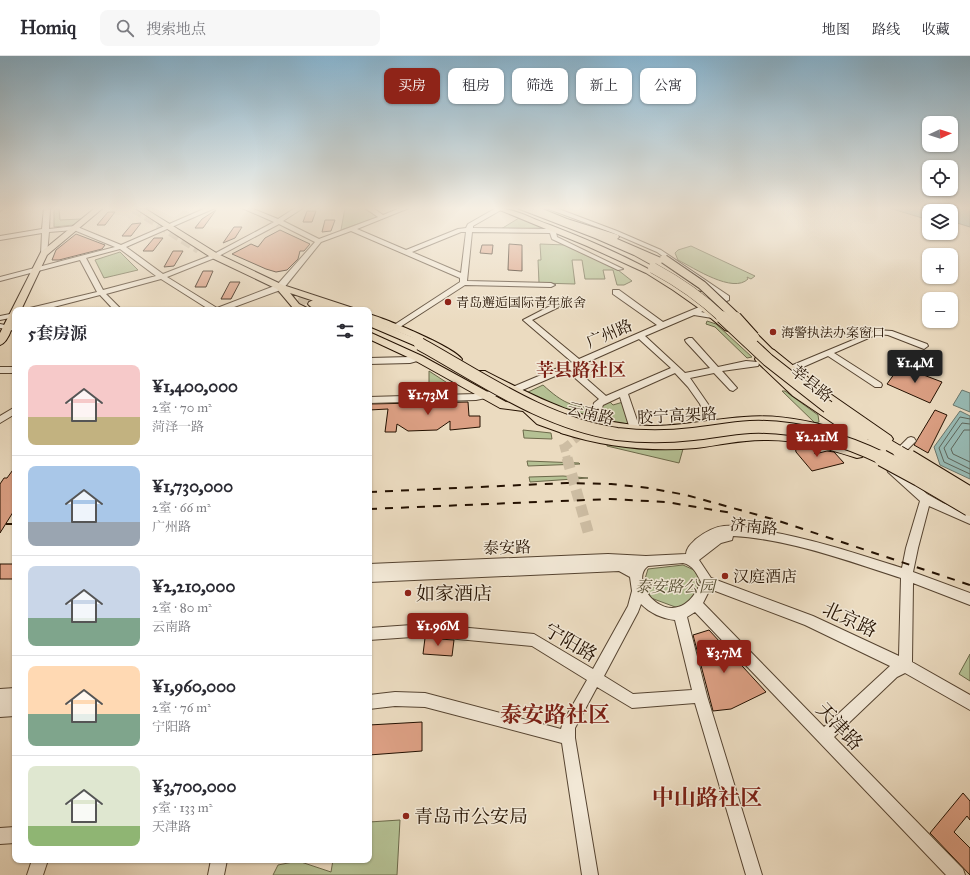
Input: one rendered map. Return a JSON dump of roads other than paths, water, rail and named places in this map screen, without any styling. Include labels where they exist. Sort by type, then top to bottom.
[{"type":"highway","points":[[606,246],[653,268],[684,286],[707,303],[768,360],[828,411],[900,450],[970,493]]},
{"type":"highway","points":[[621,246],[637,253],[700,288]]},
{"type":"highway","name":"胶宁高架路","points":[[372,324],[419,351],[456,364],[523,403],[566,422],[608,432],[644,436],[688,435],[753,427],[778,428],[809,432],[846,442],[883,457],[970,508]]},
{"type":"highway","points":[[754,337],[796,381],[828,411]]},
{"type":"highway","points":[[566,430],[584,435],[630,443],[694,443],[764,435],[814,440],[848,450],[883,464],[970,513]]},
{"type":"main road","points":[[18,307],[44,254],[53,246]]},
{"type":"main road","points":[[198,246],[214,256],[280,286],[341,307]]},
{"type":"main road","name":"莘县路","points":[[596,246],[644,268],[693,299],[715,317],[797,393],[828,411],[878,447],[913,476],[970,513]]},
{"type":"main road","name":"莘县路","points":[[630,246],[658,260],[700,288],[718,302],[786,366],[835,404],[900,450],[970,489]]},
{"type":"main road","points":[[636,246],[664,259],[696,280],[719,298],[754,337]]},
{"type":"main road","points":[[280,286],[296,306],[311,306]]},
{"type":"main road","name":"云南路","points":[[372,318],[397,327],[435,345],[474,369],[553,410],[600,424],[635,429],[715,430],[803,434],[832,441],[881,460],[913,476]]},
{"type":"main road","points":[[0,342],[8,327]]},
{"type":"main road","points":[[372,335],[420,351],[490,395]]},
{"type":"main road","name":"云南路","points":[[372,335],[419,351],[504,405],[526,408],[562,424],[620,437],[673,440],[715,430],[739,421],[764,420],[787,421],[816,427],[878,447]]},
{"type":"main road","points":[[526,408],[541,421],[566,430]]},
{"type":"main road","points":[[816,427],[827,423],[828,411]]},
{"type":"main road","points":[[878,447],[934,469]]},
{"type":"street","points":[[44,246],[44,254]]},
{"type":"street","points":[[0,279],[120,246]]},
{"type":"street","points":[[121,246],[162,276],[210,307]]},
{"type":"street","points":[[44,307],[162,276],[214,256],[233,246]]},
{"type":"street","points":[[227,307],[280,286],[314,246]]},
{"type":"street","points":[[392,246],[464,280],[551,285]]},
{"type":"street","points":[[406,252],[420,246]]},
{"type":"street","points":[[397,327],[464,280],[468,246]]},
{"type":"street","points":[[572,246],[620,269]]},
{"type":"street","name":"广州路","points":[[372,400],[490,395],[513,390],[568,368],[726,298],[659,250],[650,246]]},
{"type":"street","points":[[82,257],[102,292],[115,307]]},
{"type":"street","points":[[616,292],[663,326]]},
{"type":"street","points":[[555,307],[527,320],[579,363]]},
{"type":"street","points":[[692,312],[715,317]]},
{"type":"street","points":[[0,318],[12,314]]},
{"type":"street","points":[[791,369],[877,332],[890,333],[924,346]]},
{"type":"street","points":[[640,336],[663,354],[696,391],[704,404],[715,430]]},
{"type":"street","points":[[689,340],[733,388]]},
{"type":"street","points":[[372,361],[410,360],[419,351]]},
{"type":"street","points":[[828,353],[878,384]]},
{"type":"street","points":[[683,376],[755,364]]},
{"type":"street","points":[[568,368],[605,400]]},
{"type":"street","points":[[597,412],[599,403],[676,369]]},
{"type":"street","points":[[0,370],[12,370]]},
{"type":"street","points":[[623,392],[635,429]]},
{"type":"street","points":[[0,412],[12,411]]},
{"type":"street","points":[[0,420],[12,412]]},
{"type":"street","points":[[900,450],[911,441]]},
{"type":"street","points":[[881,460],[926,499],[970,519]]},
{"type":"street","points":[[823,737],[892,672],[905,666],[907,578],[912,548],[926,499]]},
{"type":"street","name":"济南路","points":[[691,559],[718,539],[725,537],[747,538],[817,553],[907,578],[970,600]]},
{"type":"street","points":[[590,875],[568,738],[568,727],[596,678],[641,606],[643,598],[638,587],[636,574],[641,563],[646,561],[682,558],[691,559],[700,568],[707,582],[702,596],[688,611],[680,615],[641,606]]},
{"type":"street","name":"泰安路","points":[[372,569],[608,559],[646,561]]},
{"type":"street","name":"泰安路","points":[[372,577],[620,566],[636,574]]},
{"type":"street","name":"济南路","points":[[907,578],[970,606]]},
{"type":"street","name":"北京路","points":[[707,582],[809,620],[905,666],[970,703]]},
{"type":"street","name":"天津路","points":[[695,603],[957,875]]},
{"type":"street","points":[[680,615],[700,696],[754,875]]},
{"type":"street","name":"宁阳路","points":[[372,634],[426,630],[534,640],[632,701],[700,696]]},
{"type":"street","points":[[0,696],[12,695]]},
{"type":"street","points":[[372,702],[395,699],[425,700],[568,738]]},
{"type":"street","points":[[0,710],[12,709]]},
{"type":"street","points":[[0,836],[12,835]]},
{"type":"street","points":[[35,875],[39,863]]},
{"type":"street","points":[[216,875],[218,863]]},
{"type":"water","points":[[962,390],[970,393],[970,412],[953,405]]},
{"type":"water","points":[[960,411],[970,416],[970,479],[940,465],[934,447]]},
{"type":"tunnel","points":[[195,246],[199,249]]},
{"type":"tunnel","points":[[272,286],[315,302]]},
{"type":"tunnel","points":[[288,293],[312,304]]},
{"type":"tunnel","points":[[564,448],[588,429]]},
{"type":"tunnel","points":[[563,444],[564,448]]},
{"type":"tunnel","points":[[564,448],[567,459]]},
{"type":"tunnel","points":[[567,458],[589,535]]},
{"type":"railway","points":[[372,492],[567,483],[611,484],[649,488],[686,495],[776,520],[970,585]]},
{"type":"railway","points":[[372,509],[610,499],[666,502],[732,513]]},
{"type":"railway","points":[[6,524],[12,524]]},
{"type":"place","name":"青岛邂逅国际青年旅舍","points":[[448,302]]},
{"type":"place","name":"海警执法办案窗口","points":[[773,332]]},
{"type":"place","name":"汉庭酒店","points":[[725,576]]},
{"type":"place","name":"如家酒店","points":[[408,593]]},
{"type":"place","name":"青岛市公安局","points":[[406,816]]},
{"type":"district","name":"莘县路社区","points":[[581,370]]},
{"type":"district","name":"泰安路社区","points":[[555,714]]},
{"type":"district","name":"中山路社区","points":[[707,797]]},
{"type":"park label","name":"泰安路公园","points":[[675,586]]}]
